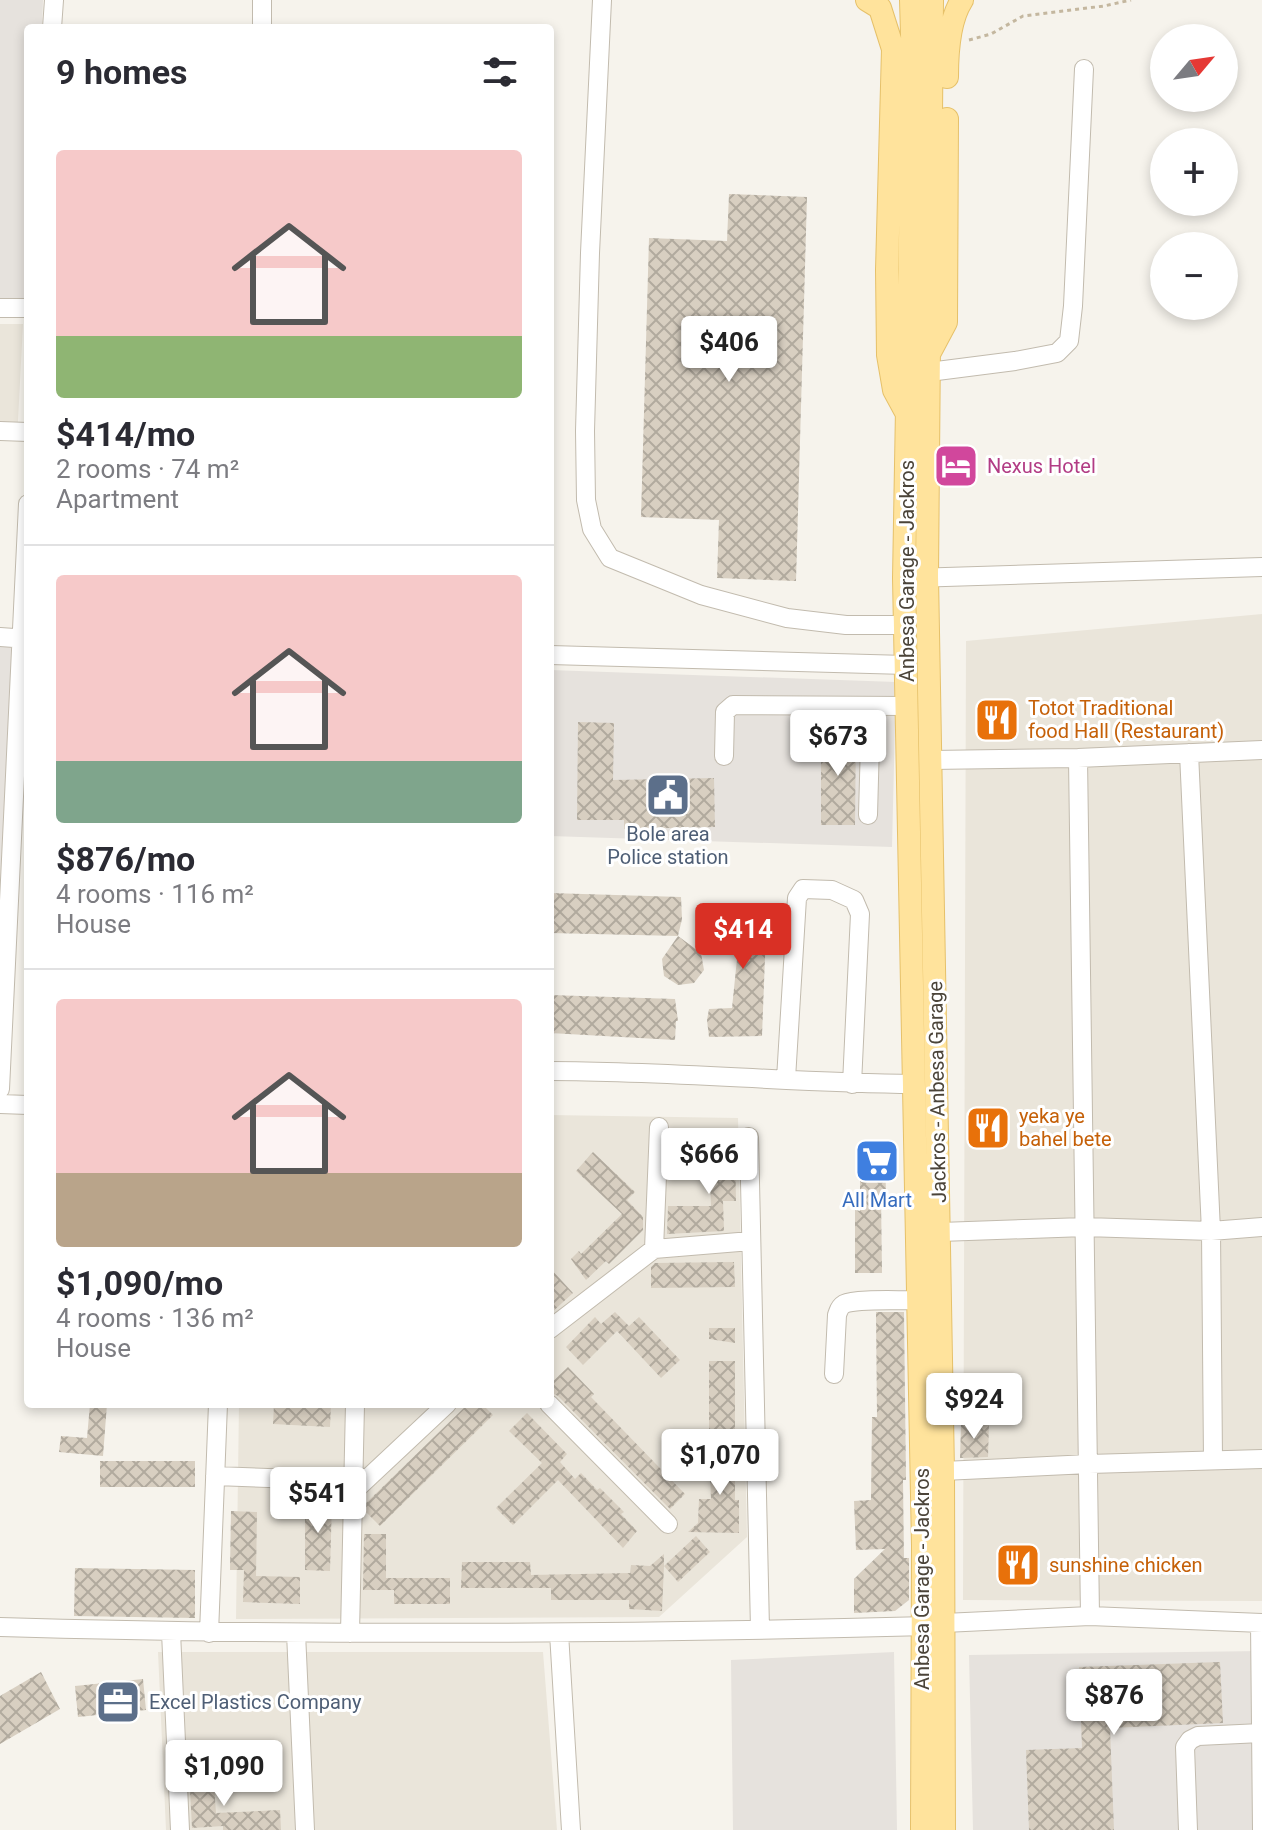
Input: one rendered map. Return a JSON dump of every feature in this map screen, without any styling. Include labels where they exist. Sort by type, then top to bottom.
[{"type":"main road","points":[[867,0],[880,8],[893,49],[888,355],[894,390],[908,415]]},
{"type":"main road","points":[[911,0],[922,366]]},
{"type":"main road","points":[[922,366],[929,309],[932,0]]},
{"type":"main road","points":[[922,366],[946,322],[947,61],[956,10],[962,0]]},
{"type":"main road","name":"Anbesa Garage - Jackros","points":[[922,366],[908,415],[904,578],[907,706],[923,987],[914,1084],[919,1300],[933,1625],[922,1830]]},
{"type":"main road","name":"Jackros - Anbesa Garage","points":[[922,366],[931,760],[923,987],[940,1232],[943,1471],[933,1625],[944,1830]]},
{"type":"street","points":[[52,24],[54,0]]},
{"type":"street","points":[[262,0],[262,24]]},
{"type":"street","points":[[602,0],[585,431],[586,500],[592,529],[610,558],[701,595],[787,618],[846,625],[905,625]]},
{"type":"street","points":[[922,366],[1057,353],[1069,341],[1084,69]]},
{"type":"street","points":[[0,308],[24,308]]},
{"type":"street","points":[[0,431],[24,432]]},
{"type":"street","points":[[904,578],[1262,567]]},
{"type":"street","points":[[0,637],[24,639]]},
{"type":"street","points":[[554,655],[906,665]]},
{"type":"street","points":[[724,756],[725,712],[733,705],[907,706]]},
{"type":"street","points":[[868,815],[871,706]]},
{"type":"street","points":[[0,1089],[3,957],[19,901],[24,714]]},
{"type":"street","points":[[931,760],[1078,758],[1262,750]]},
{"type":"street","points":[[1189,753],[1211,1231],[1213,1460]]},
{"type":"street","points":[[1078,758],[1090,1616]]},
{"type":"street","points":[[786,1079],[797,898],[803,889],[832,890],[854,900],[860,914],[852,1084]]},
{"type":"street","points":[[554,1071],[633,1071],[852,1084],[914,1084]]},
{"type":"street","points":[[0,1104],[24,1105]]},
{"type":"street","points":[[654,1249],[659,1127]]},
{"type":"street","points":[[749,1137],[760,1629]]},
{"type":"street","points":[[940,1232],[1085,1227],[1211,1231],[1262,1227]]},
{"type":"street","points":[[554,1326],[654,1249],[751,1241]]},
{"type":"street","points":[[834,1374],[837,1315],[844,1304],[919,1300]]},
{"type":"street","points":[[209,1633],[218,1408]]},
{"type":"street","points":[[350,1633],[355,1408]]},
{"type":"street","points":[[215,1476],[352,1487],[442,1408]]},
{"type":"street","points":[[553,1408],[668,1524]]},
{"type":"street","points":[[943,1471],[1262,1459]]},
{"type":"street","points":[[0,1627],[209,1633],[559,1633],[933,1625],[1090,1616],[1261,1623],[1262,1830]]},
{"type":"street","points":[[171,1632],[180,1830]]},
{"type":"street","points":[[296,1633],[305,1830]]},
{"type":"street","points":[[559,1633],[571,1830]]},
{"type":"street","points":[[1188,1830],[1185,1747],[1190,1740],[1198,1736],[1261,1733]]},
{"type":"path","points":[[949,44],[991,34],[1023,16],[1131,0]]},
{"type":"shaded area","points":[[0,0],[43,0],[42,24],[24,24],[24,302],[0,301]]},
{"type":"shaded area","points":[[0,324],[23,324],[17,440],[0,439]]},
{"type":"shaded area","points":[[1262,614],[1262,1601],[963,1600],[966,641]]},
{"type":"shaded area","points":[[0,645],[13,646],[0,883]]},
{"type":"shaded area","points":[[554,670],[896,682],[892,847],[554,836]]},
{"type":"shaded area","points":[[554,1115],[738,1118],[747,1537],[659,1617],[236,1619],[239,1408],[554,1408]]},
{"type":"shaded area","points":[[1262,1651],[1262,1830],[973,1830],[969,1655]]},
{"type":"shaded area","points":[[158,1652],[543,1652],[557,1830],[166,1830]]},
{"type":"shaded area","points":[[894,1652],[897,1830],[733,1830],[731,1660]]},
{"type":"building","points":[[729,194],[807,197],[796,581],[717,578],[719,520],[641,517],[649,238],[727,241]]},
{"type":"building","points":[[578,722],[614,723],[613,780],[714,778],[715,827],[624,829],[624,820],[577,820]]},
{"type":"building","points":[[821,732],[856,732],[855,825],[821,825]]},
{"type":"building","points":[[554,893],[681,897],[682,919],[678,936],[554,933]]},
{"type":"building","points":[[713,903],[767,905],[762,1036],[709,1037],[709,1009],[732,1008],[737,959],[736,932],[716,931],[707,913],[714,914]]},
{"type":"building","points":[[678,936],[701,953],[704,970],[694,983],[678,985],[664,976],[662,959]]},
{"type":"building","points":[[554,995],[675,999],[678,1021],[675,1040],[554,1033]]},
{"type":"building","points":[[709,1143],[735,1144],[736,1201],[723,1201],[724,1231],[667,1234],[668,1206],[711,1206]]},
{"type":"building","points":[[885,1145],[886,1197],[881,1197],[882,1273],[855,1273],[855,1210],[860,1211],[860,1146]]},
{"type":"building","points":[[593,1152],[635,1192],[627,1200],[643,1217],[643,1230],[609,1264],[606,1261],[586,1280],[571,1259],[579,1251],[581,1254],[622,1214],[576,1171]]},
{"type":"building","points":[[734,1262],[735,1287],[651,1288],[651,1267],[655,1263]]},
{"type":"building","points":[[554,1272],[573,1293],[554,1310]]},
{"type":"building","points":[[615,1312],[629,1326],[639,1317],[680,1360],[661,1378],[617,1331],[583,1365],[566,1347],[595,1317],[601,1324]]},
{"type":"building","points":[[876,1312],[904,1312],[904,1558],[909,1558],[909,1600],[895,1611],[854,1613],[854,1579],[885,1549],[856,1550],[854,1501],[871,1500],[872,1417],[877,1417]]},
{"type":"building","points":[[709,1328],[735,1328],[735,1343],[709,1339]]},
{"type":"building","points":[[709,1361],[735,1361],[735,1434],[709,1429]]},
{"type":"building","points":[[568,1367],[594,1394],[591,1397],[685,1494],[670,1509],[554,1394],[554,1380]]},
{"type":"building","points":[[90,1408],[107,1408],[103,1456],[59,1452],[61,1436],[87,1438]]},
{"type":"building","points":[[274,1408],[331,1408],[330,1427],[273,1424]]},
{"type":"building","points":[[464,1408],[486,1408],[493,1415],[380,1526],[365,1511],[365,1504]]},
{"type":"building","points":[[527,1413],[567,1454],[560,1462],[575,1479],[581,1473],[624,1512],[621,1514],[637,1531],[623,1548],[558,1480],[513,1525],[496,1508],[542,1463],[509,1431]]},
{"type":"building","points":[[961,1424],[989,1424],[988,1457],[960,1458]]},
{"type":"building","points":[[709,1450],[735,1451],[739,1533],[688,1532],[698,1523],[699,1499],[711,1499]]},
{"type":"building","points":[[100,1461],[195,1461],[195,1487],[100,1487]]},
{"type":"building","points":[[305,1501],[332,1501],[330,1571],[305,1570]]},
{"type":"building","points":[[231,1511],[257,1512],[256,1576],[300,1577],[300,1604],[243,1602],[244,1570],[230,1570]]},
{"type":"building","points":[[364,1534],[386,1534],[386,1578],[450,1578],[450,1604],[394,1604],[394,1590],[363,1590]]},
{"type":"building","points":[[696,1536],[710,1552],[678,1582],[664,1566]]},
{"type":"building","points":[[664,1554],[662,1611],[629,1609],[629,1600],[551,1600],[551,1588],[461,1588],[462,1562],[530,1562],[531,1575],[630,1573],[631,1565],[650,1566]]},
{"type":"building","points":[[75,1568],[195,1570],[195,1618],[74,1616]]},
{"type":"building","points":[[1220,1662],[1223,1723],[1110,1728],[1114,1830],[1029,1830],[1026,1750],[1082,1748],[1079,1667]]},
{"type":"building","points":[[41,1672],[60,1709],[0,1744],[0,1696]]},
{"type":"building","points":[[143,1679],[146,1710],[78,1717],[75,1686]]},
{"type":"building","points":[[213,1768],[216,1813],[280,1810],[281,1830],[223,1830],[223,1826],[192,1828],[189,1770]]},
{"type":"place","name":"Nexus Hotel","points":[[956,466]]},
{"type":"place","name":"Totot Traditional food Hall (Restaurant)","points":[[997,720]]},
{"type":"place","name":"Bole area Police station","points":[[668,795]]},
{"type":"place","name":"yeka ye bahel bete","points":[[988,1128]]},
{"type":"place","name":"All Mart","points":[[877,1161]]},
{"type":"place","name":"sunshine chicken","points":[[1018,1565]]},
{"type":"place","name":"Excel Plastics Company","points":[[118,1702]]}]
